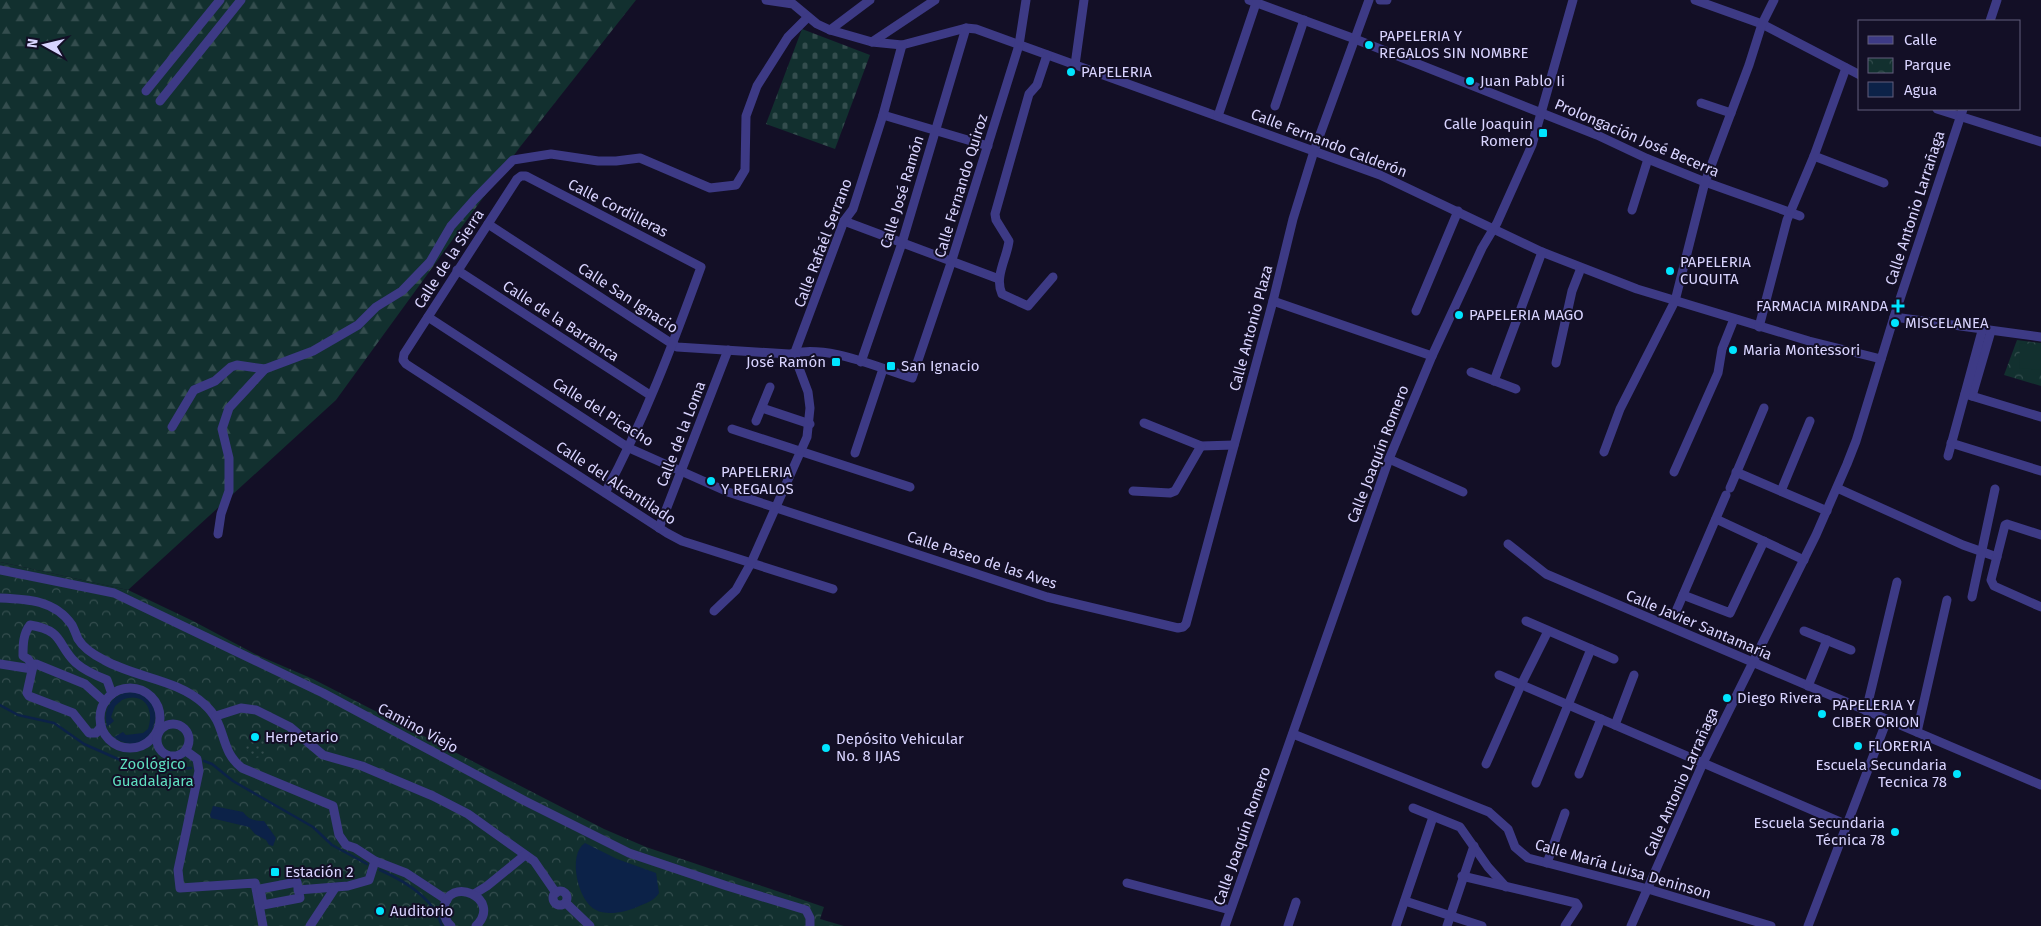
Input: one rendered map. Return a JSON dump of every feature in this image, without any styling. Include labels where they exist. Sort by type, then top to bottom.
[{"type":"street","points":[[146,91],[220,0]]},
{"type":"street","points":[[160,101],[241,0]]},
{"type":"street","name":"Calle Fernando Calderón","points":[[766,0],[793,4],[817,24],[830,30],[872,42],[902,45],[966,28],[976,29],[1380,175],[1542,252],[1581,268],[1675,301],[1734,319],[1809,341],[1880,358]]},
{"type":"street","points":[[830,30],[870,0]]},
{"type":"street","points":[[872,42],[936,0]]},
{"type":"street","name":"Calle Fernando Quiroz","points":[[912,378],[951,263],[1019,45],[1026,0]]},
{"type":"street","points":[[1075,65],[1084,0]]},
{"type":"street","name":"Calle Antonio Plaza","points":[[1183,627],[1186,624],[1273,301],[1293,219],[1314,150],[1369,0]]},
{"type":"street","points":[[1380,0],[1388,0]]},
{"type":"street","name":"Calle Joaquín Romero","points":[[1225,926],[1390,458],[1432,356],[1482,248],[1494,229],[1532,145],[1573,0]]},
{"type":"street","points":[[1695,0],[1762,24],[1858,74]]},
{"type":"street","points":[[1604,452],[1620,410],[1675,301],[1705,182],[1762,24],[1774,0]]},
{"type":"street","points":[[1990,20],[1997,0]]},
{"type":"street","points":[[1218,116],[1252,1]]},
{"type":"street","name":"Prolongación José Becerra","points":[[1252,1],[1355,39],[1597,135],[1648,159],[1705,182],[1796,215]]},
{"type":"street","points":[[218,534],[221,514],[229,491],[230,458],[222,429],[229,408],[265,369],[313,351],[338,338],[358,325],[376,308],[402,291],[430,262],[451,226],[513,160],[551,154],[598,161],[640,158],[710,188],[736,185],[745,170],[746,116],[756,86],[788,37],[808,17]]},
{"type":"street","points":[[1275,106],[1304,20]]},
{"type":"street","name":"Calle José Ramón","points":[[861,362],[902,243],[966,28]]},
{"type":"street","name":"Calle Rafaél Serrano","points":[[795,352],[844,221],[853,209],[883,115],[902,45]]},
{"type":"street","points":[[1047,55],[1037,84],[1029,94],[995,214],[996,220],[1010,241],[999,279],[999,288],[1002,294],[1028,306],[1053,277]]},
{"type":"street","points":[[1759,326],[1787,220],[1796,215],[1814,156],[1846,68]]},
{"type":"street","points":[[1701,103],[1731,113]]},
{"type":"street","points":[[1943,110],[1961,113],[2041,142]]},
{"type":"street","name":"Calle Antonio Larrañaga","points":[[1631,926],[1703,763],[1804,560],[1837,488],[1856,441],[1880,358],[1961,113]]},
{"type":"street","points":[[883,115],[988,146]]},
{"type":"street","points":[[1814,156],[1884,183]]},
{"type":"street","points":[[1632,210],[1648,159]]},
{"type":"street","name":"Calle de la Sierra","points":[[403,360],[404,354],[457,270],[517,179],[521,176]]},
{"type":"street","name":"Calle Cordilleras","points":[[521,176],[526,176],[701,267],[673,344]]},
{"type":"street","points":[[1416,311],[1458,211]]},
{"type":"street","points":[[844,221],[951,263],[999,279]]},
{"type":"street","name":"Calle San Ignacio","points":[[488,224],[678,347],[790,354],[808,350],[826,352],[912,378]]},
{"type":"street","points":[[1494,381],[1542,252]]},
{"type":"street","points":[[1556,363],[1572,291],[1581,268]]},
{"type":"street","name":"Calle de la Barranca","points":[[457,270],[650,395]]},
{"type":"street","points":[[1273,301],[1432,356]]},
{"type":"street","name":"Calle del Picacho","points":[[428,317],[629,448],[728,492],[776,508]]},
{"type":"street","points":[[1894,317],[2041,337]]},
{"type":"street","points":[[1674,472],[1718,373],[1722,349],[1734,319]]},
{"type":"street","points":[[1948,456],[1986,331]]},
{"type":"street","points":[[606,493],[629,448],[673,344]]},
{"type":"street","name":"Calle de la Loma","points":[[659,528],[728,350]]},
{"type":"street","points":[[714,611],[736,590],[751,563],[802,451],[810,424],[808,392],[795,352]]},
{"type":"street","name":"Calle del Alcantilado","points":[[403,360],[406,364],[682,541],[833,589]]},
{"type":"street","points":[[172,427],[194,390],[215,381],[231,367],[237,365],[265,369]]},
{"type":"street","points":[[855,453],[883,369]]},
{"type":"street","points":[[1471,372],[1516,389]]},
{"type":"street","points":[[756,421],[770,387]]},
{"type":"street","points":[[1968,395],[2041,417]]},
{"type":"street","points":[[762,408],[810,424]]},
{"type":"street","points":[[1674,616],[1764,408]]},
{"type":"street","points":[[1781,491],[1810,421]]},
{"type":"street","points":[[1144,423],[1201,446],[1234,445]]},
{"type":"street","points":[[732,429],[910,487]]},
{"type":"street","points":[[1951,443],[2041,471]]},
{"type":"street","points":[[1133,491],[1170,493],[1175,491],[1201,446]]},
{"type":"street","points":[[1390,458],[1463,492]]},
{"type":"street","points":[[1736,472],[1827,511]]},
{"type":"street","points":[[1837,488],[1981,552],[1997,557]]},
{"type":"street","points":[[1972,597],[1995,489]]},
{"type":"street","name":"Calle Paseo de las Aves","points":[[776,508],[1047,597],[1178,628],[1183,627]]},
{"type":"street","points":[[1716,519],[1804,560]]},
{"type":"street","points":[[2041,535],[2008,524],[2005,525],[1992,584],[2041,607]]},
{"type":"street","points":[[1683,595],[1730,614],[1764,541]]},
{"type":"street","name":"Calle Javier Santamaría","points":[[1508,544],[1546,574],[2041,785]]},
{"type":"street","name":"Camino Viejo","points":[[0,570],[114,593],[323,693],[526,801],[629,853],[806,910],[810,918],[810,926]]},
{"type":"street","points":[[1866,711],[1897,582]]},
{"type":"street","points":[[0,598],[32,600],[47,604],[58,611],[72,625],[78,640],[86,649],[127,672],[177,687],[203,703],[216,716],[227,751],[232,760],[242,768],[333,806],[340,835],[346,846],[355,848],[375,861],[406,873],[438,892],[447,900]]},
{"type":"street","points":[[1916,732],[1948,600]]},
{"type":"street","points":[[1526,621],[1614,659]]},
{"type":"street","points":[[101,727],[96,733],[89,732],[72,713],[29,696],[27,693],[32,667],[28,659],[23,656],[24,638],[30,625],[40,627],[55,634],[76,663],[107,680],[112,694]]},
{"type":"street","points":[[1486,764],[1520,685],[1548,630]]},
{"type":"street","points":[[1804,631],[1851,650]]},
{"type":"street","points":[[1808,686],[1827,640]]},
{"type":"street","points":[[1536,783],[1591,649]]},
{"type":"street","points":[[0,664],[32,667],[36,664],[85,684],[105,702]]},
{"type":"street","points":[[1499,675],[1847,825]]},
{"type":"street","points":[[1615,725],[1634,675]]},
{"type":"street","points":[[105,702],[100,713],[101,727],[108,739],[123,747],[132,748],[147,742],[157,733],[166,725],[172,724],[183,727],[189,735],[190,740],[186,751],[178,756],[167,756],[159,748],[157,733],[159,714],[156,705],[149,696],[140,690],[129,688],[112,694],[105,702]]},
{"type":"street","points":[[216,716],[242,708],[264,713],[290,727],[324,755],[362,766],[433,796],[468,814],[534,861],[556,893],[554,897],[556,903],[560,905],[566,903],[590,926]]},
{"type":"street","points":[[1579,774],[1601,719]]},
{"type":"street","points":[[1808,926],[1887,720]]},
{"type":"street","name":"Calle María Luisa Deninson","points":[[1293,734],[1489,812],[1508,830],[1515,847],[1528,858],[1648,889],[1771,926]]},
{"type":"street","points":[[186,751],[197,759],[198,771],[178,870],[180,888],[255,883],[260,897],[263,905],[300,898],[297,882],[260,889],[260,897],[263,926]]},
{"type":"street","points":[[1413,808],[1460,827],[1488,867],[1506,887]]},
{"type":"street","points":[[1547,863],[1565,813]]},
{"type":"street","points":[[1396,926],[1433,817]]},
{"type":"street","points":[[1447,926],[1462,876],[1474,846]]},
{"type":"street","points":[[474,894],[487,886],[525,854]]},
{"type":"street","points":[[298,890],[334,888],[369,880],[375,861]]},
{"type":"street","points":[[1462,876],[1576,902],[1578,906],[1565,926]]},
{"type":"street","points":[[1127,883],[1230,910]]},
{"type":"street","points":[[476,926],[481,921],[487,886]]},
{"type":"street","points":[[310,926],[334,888]]},
{"type":"street","points":[[452,926],[445,918],[444,912],[447,900],[456,892],[468,891],[474,894],[482,903],[483,909]]},
{"type":"street","points":[[1405,901],[1482,926]]},
{"type":"street","points":[[1288,926],[1296,902]]},
{"type":"green space","points":[[0,0],[636,0],[520,147],[336,400],[128,590],[0,562]]},
{"type":"green space","points":[[802,29],[870,55],[835,149],[766,124]]},
{"type":"green space","points":[[2017,340],[2041,343],[2041,386],[2004,375]]},
{"type":"green space","points":[[2020,343],[2041,345],[2041,370],[2019,368]]},
{"type":"green space","name":"Zoológico Guadalajara","points":[[0,562],[128,590],[193,621],[257,655],[313,679],[604,829],[646,847],[824,907],[820,919],[844,926],[0,926]]},
{"type":"green space","points":[[256,738],[263,741],[266,748],[263,755],[256,758],[249,755],[246,748],[249,741]]},
{"type":"water","points":[[124,693],[140,694],[150,701],[155,711],[154,723],[149,734],[141,742],[129,743],[114,737],[123,732],[126,735],[143,733],[148,729],[150,722],[149,709],[142,700],[130,698],[122,700],[115,706],[111,717],[114,721],[107,727],[106,716],[108,706],[114,699]]},
{"type":"water","points":[[213,806],[243,812],[252,820],[264,821],[276,838],[273,846],[255,834],[249,827],[211,818]]},
{"type":"water","points":[[585,843],[617,859],[656,873],[659,893],[650,902],[628,910],[606,913],[596,910],[584,898],[577,878],[577,857]]},
{"type":"waterway","points":[[0,705],[18,715],[54,723],[84,744],[118,759],[164,770],[191,768]]},
{"type":"waterway","points":[[204,761],[212,764],[233,781],[313,827],[332,845],[367,864]]},
{"type":"waterway","points":[[380,870],[399,879],[425,899],[438,916],[442,926]]},
{"type":"place","name":"PAPELERIA Y REGALOS SIN NOMBRE","points":[[1369,45]]},
{"type":"place","name":"PAPELERIA","points":[[1071,72]]},
{"type":"place","name":"Juan Pablo Ii","points":[[1470,81]]},
{"type":"place","name":"Calle Joaquin Romero","points":[[1543,133]]},
{"type":"place","name":"PAPELERIA CUQUITA","points":[[1670,271]]},
{"type":"place","name":"FARMACIA MIRANDA","points":[[1898,306]]},
{"type":"place","name":"PAPELERIA MAGO","points":[[1459,315]]},
{"type":"place","name":"MISCELANEA","points":[[1895,323]]},
{"type":"place","name":"Maria Montessori","points":[[1733,350]]},
{"type":"place","name":"José Ramón","points":[[836,362]]},
{"type":"place","name":"San Ignacio","points":[[891,366]]},
{"type":"place","name":"PAPELERIA Y REGALOS","points":[[711,481]]},
{"type":"place","name":"Diego Rivera","points":[[1727,698]]},
{"type":"place","name":"PAPELERIA Y CIBER ORION","points":[[1822,714]]},
{"type":"place","name":"Herpetario","points":[[255,737]]},
{"type":"place","name":"FLORERIA","points":[[1858,746]]},
{"type":"place","name":"Depósito Vehicular No. 8 IJAS","points":[[826,748]]},
{"type":"place","name":"Escuela Secundaria Tecnica 78","points":[[1957,774]]},
{"type":"place","name":"Escuela Secundaria Técnica 78","points":[[1895,832]]},
{"type":"place","name":"Estación 2","points":[[275,872]]},
{"type":"place","name":"Auditorio","points":[[380,911]]}]
